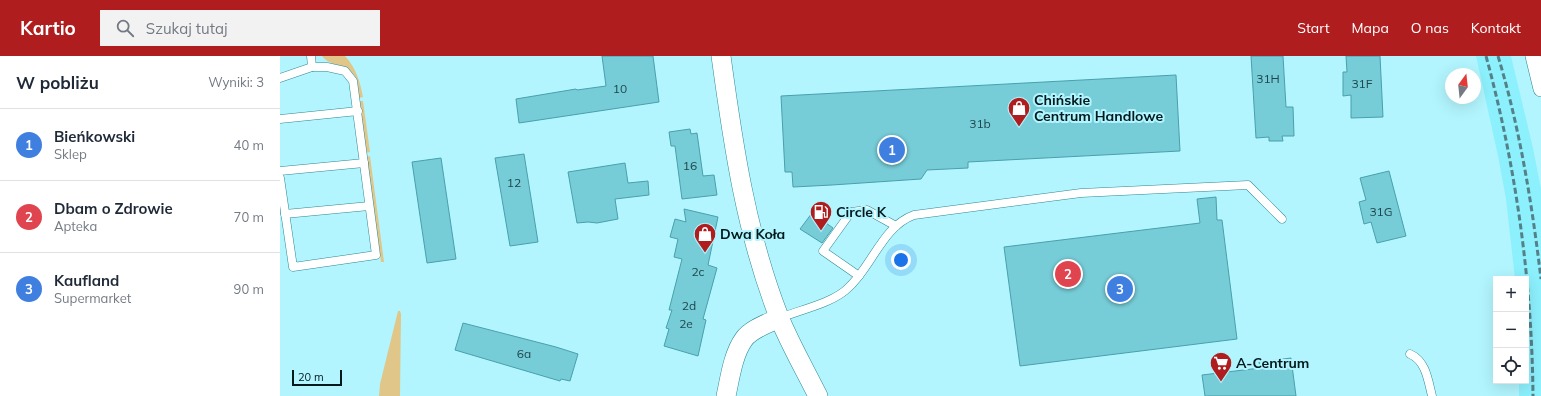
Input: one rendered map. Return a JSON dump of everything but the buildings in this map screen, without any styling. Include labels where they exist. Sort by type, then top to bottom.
[{"type":"street","points":[[721,56],[734,151],[748,215],[779,318],[818,396]]},
{"type":"street","points":[[1533,56],[1541,90]]},
{"type":"street","points":[[726,396],[735,358],[744,338],[760,327],[779,318]]},
{"type":"lane","points":[[312,56],[312,67]]},
{"type":"lane","points":[[280,78],[312,67],[327,67],[345,72],[353,81],[376,255],[293,267],[280,178]]},
{"type":"lane","points":[[280,119],[358,111]]},
{"type":"lane","points":[[280,171],[364,163]]},
{"type":"lane","points":[[779,318],[838,296],[859,276],[896,226],[904,218],[914,215],[1081,193],[1248,185],[1282,219]]},
{"type":"lane","points":[[285,214],[369,206]]},
{"type":"lane","points":[[859,276],[823,251],[851,212],[866,210],[896,226]]},
{"type":"lane","points":[[1410,354],[1418,357],[1425,369],[1432,396]]},
{"type":"shaded area","points":[[322,56],[345,56],[357,75],[363,97],[359,98],[358,83],[353,73],[326,60]]},
{"type":"shaded area","points":[[1476,56],[1511,56],[1533,148],[1541,189],[1541,396],[1519,396],[1519,384],[1529,384],[1529,276],[1515,276],[1506,199],[1481,79],[1481,68],[1479,68]]},
{"type":"shaded area","points":[[360,101],[363,101],[370,152],[366,153]]},
{"type":"shaded area","points":[[370,156],[384,262],[381,262],[367,157]]},
{"type":"shaded area","points":[[398,311],[400,311],[401,314],[400,396],[379,396],[380,384]]},
{"type":"railway","points":[[1486,56],[1497,98],[1514,182],[1526,267],[1532,353],[1533,396]]},
{"type":"railway","points":[[1498,56],[1519,139],[1534,223],[1541,279]]},
{"type":"place","name":"Chińskie Centrum Handlowe","points":[[1019,128]]},
{"type":"place","name":"Bieńkowski","points":[[892,150]]},
{"type":"place","name":"Circle K","points":[[821,232]]},
{"type":"place","name":"Dwa Koła","points":[[705,254]]},
{"type":"place","name":"Dbam o Zdrowie","points":[[1068,274]]},
{"type":"place","name":"Kaufland","points":[[1120,289]]},
{"type":"place","name":"A-Centrum","points":[[1221,382]]}]
